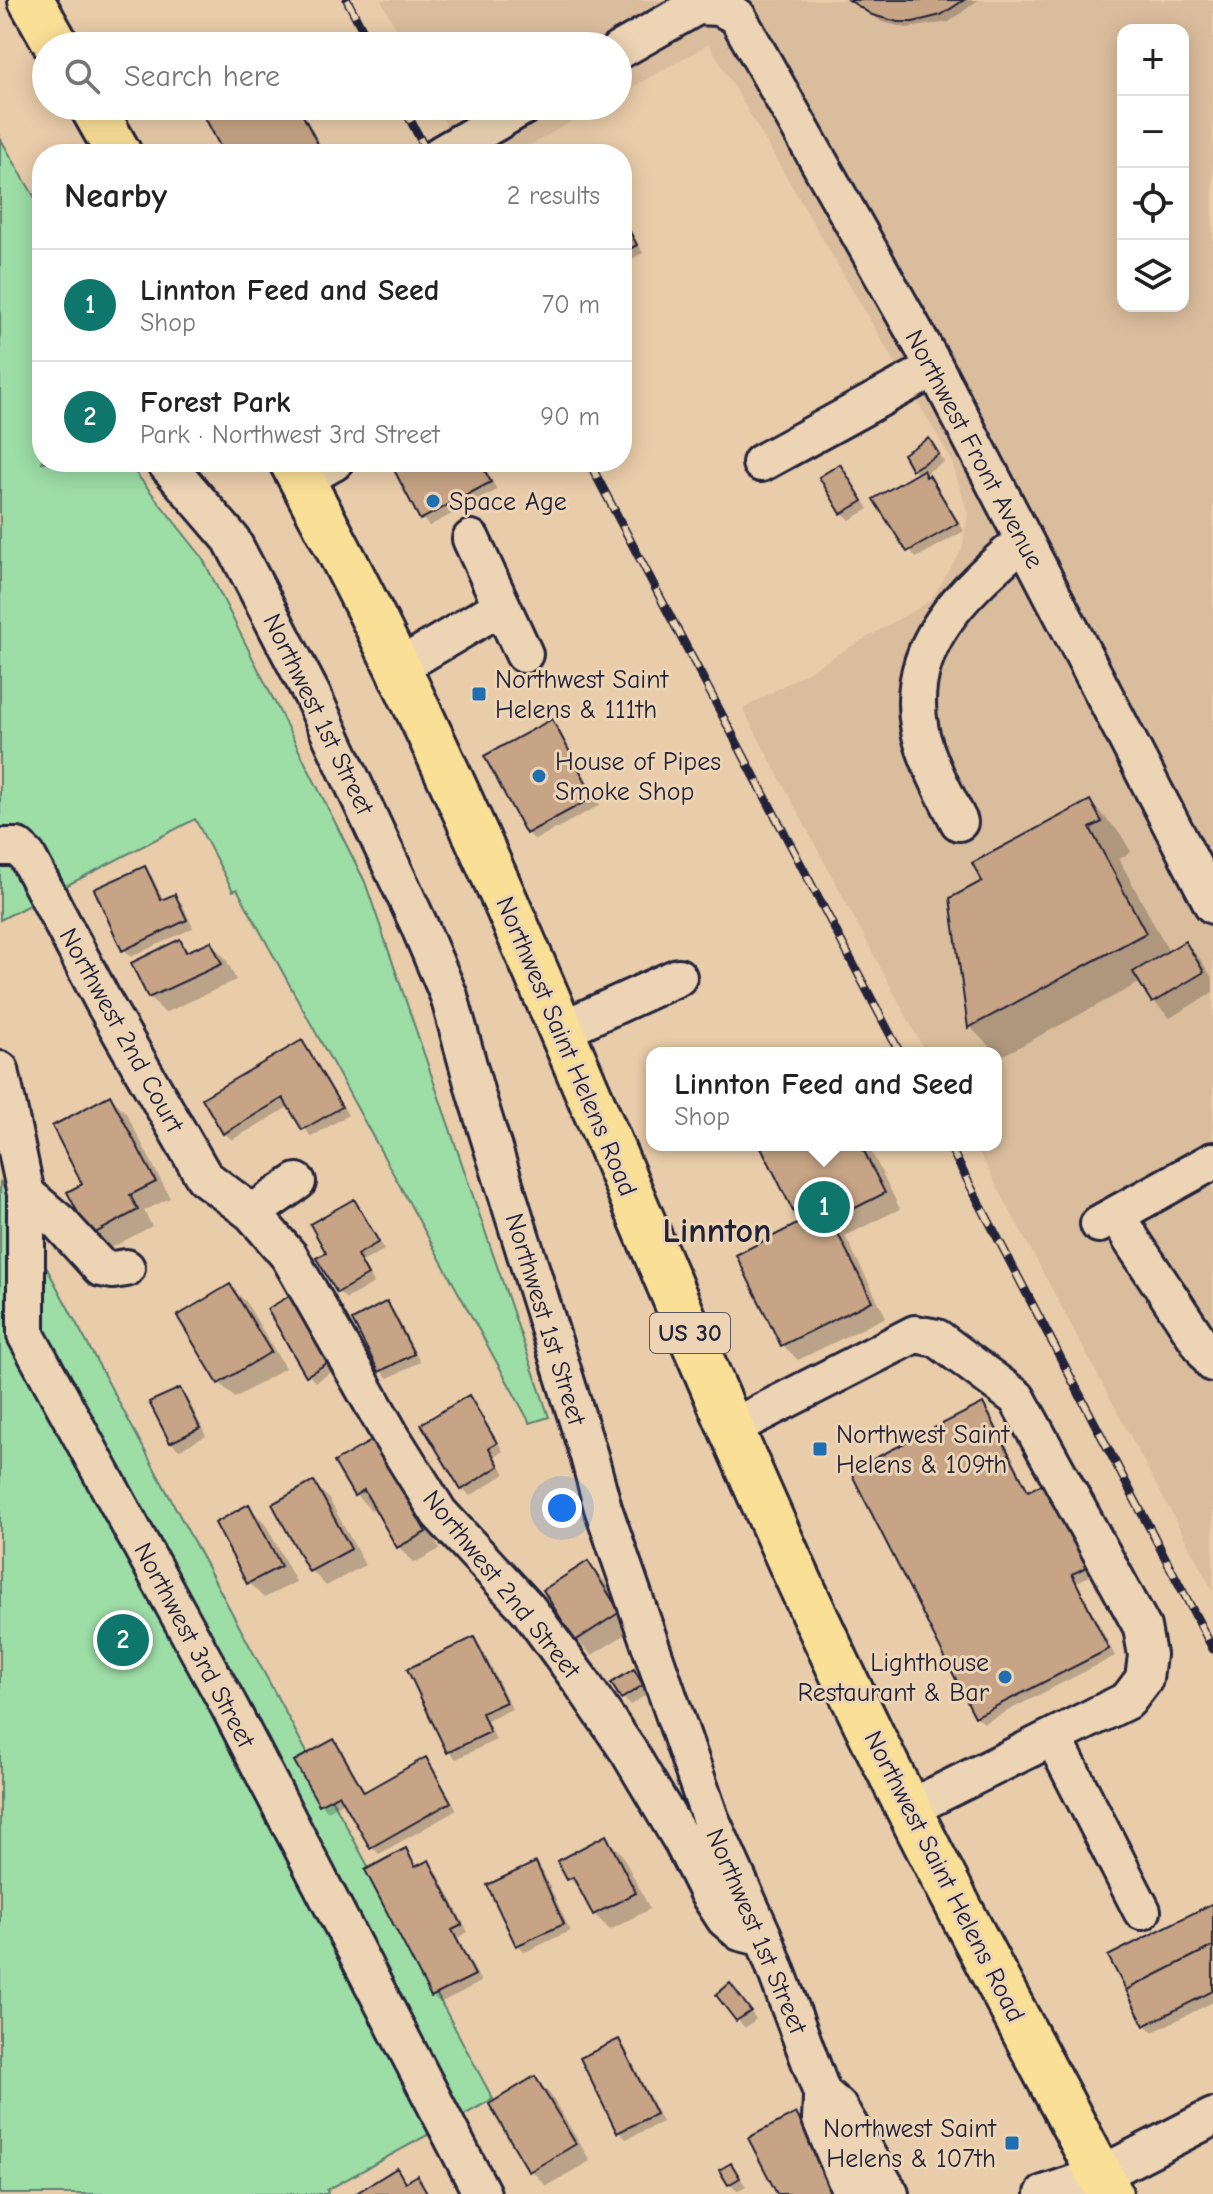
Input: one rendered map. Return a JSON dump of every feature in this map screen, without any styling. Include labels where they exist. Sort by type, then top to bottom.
[{"type":"highway","points":[[31,0],[49,32]]},
{"type":"highway","points":[[100,120],[113,144]]},
{"type":"highway","name":"Northwest Saint Helens Road","points":[[311,472],[466,811],[731,1428],[817,1620],[908,1809],[1105,2185]]},
{"type":"street","name":"Northwest Front Avenue","points":[[632,43],[697,6],[719,7],[737,16],[935,368],[1213,905]]},
{"type":"street","points":[[458,144],[500,120]]},
{"type":"street","points":[[761,463],[935,368]]},
{"type":"street","name":"Northwest 1st Street","points":[[174,472],[231,539],[312,695],[449,996],[603,1508],[710,1818],[764,1938],[822,2093],[838,2107],[890,2194]]},
{"type":"street","points":[[471,539],[524,654]]},
{"type":"street","points":[[959,822],[920,732],[917,696],[922,661],[939,625],[980,578],[1023,541]]},
{"type":"street","points":[[399,667],[502,606]]},
{"type":"street","name":"Northwest 2nd Court","points":[[0,847],[17,847],[27,856],[104,1003],[204,1177],[252,1213]]},
{"type":"street","points":[[561,1030],[678,977]]},
{"type":"street","name":"Northwest 3rd Street","points":[[0,1070],[26,1194],[26,1335],[230,1708],[482,2194]]},
{"type":"street","points":[[1213,1161],[1109,1219],[1131,1239],[1213,1363]]},
{"type":"street","points":[[252,1213],[297,1182]]},
{"type":"street","points":[[26,1194],[59,1222],[101,1268],[126,1268]]},
{"type":"street","name":"Northwest 2nd Street","points":[[252,1213],[289,1256],[391,1436],[439,1513],[528,1609],[629,1752],[725,1919],[740,1932],[764,1938]]},
{"type":"street","points":[[731,1428],[915,1334],[937,1338],[1017,1398],[1142,1627],[1147,1655],[1144,1679],[1128,1700],[908,1809]]},
{"type":"street","points":[[1053,1737],[1142,1911]]},
{"type":"street","points":[[822,2093],[821,2119],[852,2194]]},
{"type":"street","points":[[1044,2194],[1105,2185],[1213,2117]]},
{"type":"shaded area","points":[[381,0],[1213,0],[1213,1591],[978,1151],[1002,1151],[1002,1047],[923,1047],[743,709],[930,601],[962,550],[968,514],[951,459],[709,44],[632,87],[632,32],[398,32]]},
{"type":"shaded area","points":[[443,120],[574,120],[532,144],[456,144]]},
{"type":"green space","points":[[0,138],[32,193],[32,472],[135,472],[202,557],[365,882],[549,1417],[530,1423],[237,889],[233,891],[195,819],[0,920]]},
{"type":"green space","points":[[0,1181],[493,2099],[327,2190],[328,2194],[0,2194]]},
{"type":"building","points":[[849,0],[964,0],[941,15],[913,22],[898,22],[872,15]]},
{"type":"building","points":[[206,120],[305,120],[318,144],[219,144]]},
{"type":"building","points":[[929,438],[939,454],[912,470],[903,454]]},
{"type":"building","points":[[840,464],[863,501],[841,514],[819,477]]},
{"type":"building","points":[[923,470],[958,523],[907,552],[873,499]]},
{"type":"building","name":"Space Age","points":[[395,472],[486,472],[491,482],[420,520]]},
{"type":"building","name":"House of Pipes Smoke Shop","points":[[552,719],[594,797],[526,834],[484,756]]},
{"type":"building","points":[[1090,800],[1102,822],[1090,828],[1146,933],[968,1028],[950,898],[982,881],[972,863]]},
{"type":"building","points":[[145,866],[161,900],[175,894],[187,920],[122,951],[94,889]]},
{"type":"building","points":[[180,939],[186,952],[211,941],[222,964],[148,998],[131,963]]},
{"type":"building","points":[[1185,941],[1204,972],[1152,1003],[1133,972]]},
{"type":"building","points":[[302,1040],[342,1107],[302,1130],[283,1098],[223,1134],[202,1098]]},
{"type":"building","points":[[110,1095],[156,1182],[130,1195],[138,1210],[90,1236],[67,1192],[82,1184],[52,1126]]},
{"type":"building","points":[[763,1151],[864,1151],[885,1193],[831,1220],[872,1301],[781,1346],[736,1255],[799,1223]]},
{"type":"building","points":[[354,1199],[379,1242],[357,1255],[368,1275],[337,1293],[316,1258],[326,1253],[310,1224]]},
{"type":"building","points":[[230,1284],[271,1352],[218,1384],[177,1316]]},
{"type":"building","points":[[298,1291],[337,1357],[306,1376],[267,1309]]},
{"type":"building","points":[[387,1301],[414,1354],[379,1372],[352,1320]]},
{"type":"building","points":[[180,1388],[200,1428],[170,1443],[149,1402]]},
{"type":"building","points":[[469,1395],[497,1443],[489,1448],[499,1466],[461,1490],[421,1424]]},
{"type":"building","points":[[983,1403],[1028,1491],[1047,1482],[1089,1566],[1072,1574],[1109,1649],[975,1717],[850,1471]]},
{"type":"building","points":[[373,1440],[426,1532],[397,1548],[364,1490],[354,1496],[334,1462]]},
{"type":"building","points":[[314,1481],[351,1549],[309,1572],[272,1504]]},
{"type":"building","points":[[249,1504],[281,1566],[247,1584],[215,1523]]},
{"type":"building","points":[[588,1561],[620,1612],[575,1641],[543,1590]]},
{"type":"building","points":[[474,1637],[506,1702],[482,1713],[490,1732],[447,1753],[407,1669]]},
{"type":"building","points":[[634,1669],[643,1685],[621,1699],[611,1683]]},
{"type":"building","points":[[334,1739],[364,1792],[426,1757],[451,1802],[370,1848],[339,1794],[319,1805],[294,1761]]},
{"type":"building","points":[[606,1835],[636,1893],[593,1915],[573,1877],[567,1880],[557,1861]]},
{"type":"building","points":[[406,1848],[415,1867],[429,1860],[462,1925],[452,1930],[475,1975],[431,1997],[365,1870]]},
{"type":"building","points":[[536,1862],[564,1924],[516,1946],[487,1885]]},
{"type":"building","points":[[1213,1903],[1213,1946],[1126,1990],[1108,1956]]},
{"type":"building","points":[[1213,1946],[1213,1991],[1144,2026],[1126,1990]]},
{"type":"building","points":[[730,1983],[751,2011],[736,2021],[716,1995]]},
{"type":"building","points":[[619,2039],[656,2114],[617,2133],[580,2058]]},
{"type":"building","points":[[535,2076],[576,2144],[529,2172],[489,2104]]},
{"type":"building","points":[[796,2113],[838,2194],[777,2194],[748,2138]]},
{"type":"building","points":[[731,2163],[740,2178],[728,2185],[719,2170]]},
{"type":"building","points":[[397,2168],[405,2182],[417,2175],[428,2194],[355,2194]]},
{"type":"railway","points":[[347,0],[364,32]]},
{"type":"railway","points":[[410,120],[423,144]]},
{"type":"railway","points":[[594,472],[897,1047]]},
{"type":"railway","points":[[952,1151],[1213,1649]]},
{"type":"place","name":"Space Age","points":[[433,501]]},
{"type":"place","name":"Northwest Saint Helens & 111th","points":[[479,694]]},
{"type":"place","name":"House of Pipes Smoke Shop","points":[[539,776]]},
{"type":"place","name":"Linnton Feed and Seed","points":[[824,1207]]},
{"type":"place","name":"Northwest Saint Helens & 109th","points":[[820,1449]]},
{"type":"place","name":"Forest Park","points":[[123,1640]]},
{"type":"place","name":"Lighthouse Restaurant & Bar","points":[[1005,1677]]},
{"type":"place","name":"Northwest Saint Helens & 107th","points":[[1012,2143]]},
{"type":"district","name":"Linnton","points":[[717,1230]]}]
